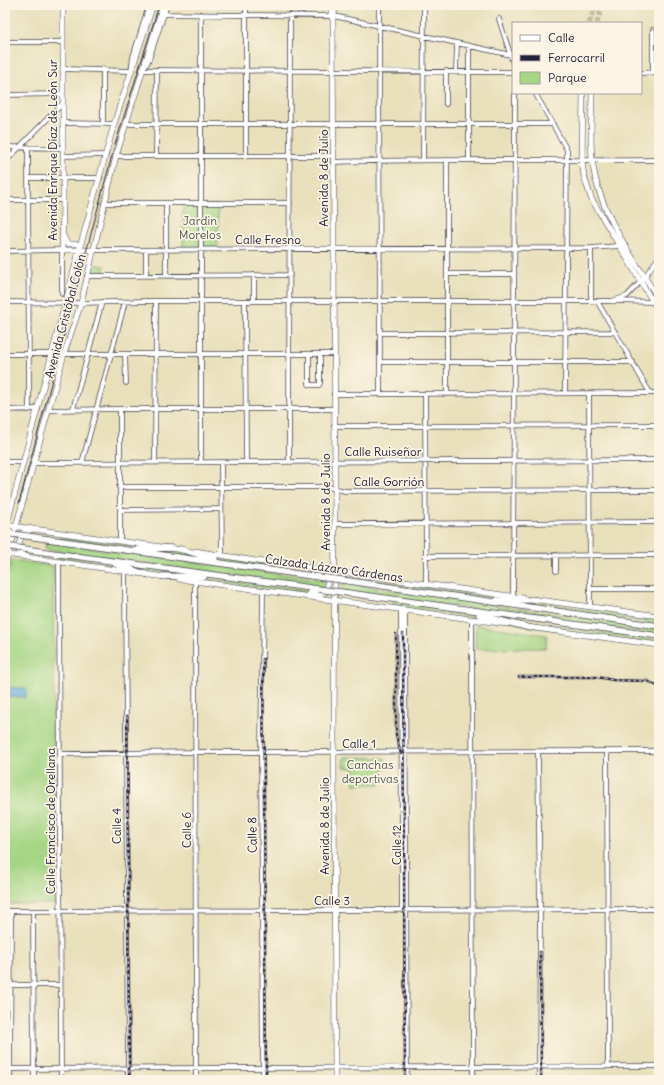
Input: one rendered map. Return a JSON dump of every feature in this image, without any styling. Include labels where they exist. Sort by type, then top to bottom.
[{"type":"highway","name":"Calzada Lázaro Cárdenas","points":[[5,533],[659,626]]},
{"type":"highway","name":"Calzada Lázaro Cárdenas","points":[[5,546],[659,636]]},
{"type":"highway","points":[[122,550],[171,548]]},
{"type":"highway","points":[[180,549],[240,566]]},
{"type":"highway","points":[[97,559],[149,575]]},
{"type":"highway","points":[[162,576],[226,577]]},
{"type":"highway","points":[[477,599],[535,600]]},
{"type":"highway","points":[[454,608],[530,628]]},
{"type":"main road","name":"Avenida Enrique Díaz de León Sur","points":[[62,250],[64,156],[63,5]]},
{"type":"main road","name":"Avenida Cristóbal Colón","points":[[5,533],[114,124],[153,5]]},
{"type":"main road","name":"Avenida Cristóbal Colón","points":[[5,566],[6,555],[16,527],[64,354],[81,303],[116,156],[163,5]]},
{"type":"main road","name":"Avenida 8 de Julio","points":[[331,5],[333,17],[335,461],[335,1080]]},
{"type":"main road","name":"Avenida 8 de Julio","points":[[333,17],[335,5]]},
{"type":"main road","points":[[583,94],[582,162],[584,176],[591,198],[659,312]]},
{"type":"main road","points":[[592,94],[592,161],[597,183],[604,204],[623,240],[659,300]]},
{"type":"main road","points":[[62,234],[67,244],[80,247]]},
{"type":"main road","name":"Calle Fresno","points":[[62,250],[80,247],[93,250]]},
{"type":"main road","points":[[9,516],[14,520],[18,518]]},
{"type":"main road","name":"Calzada Lázaro Cárdenas","points":[[6,525],[535,600],[659,616]]},
{"type":"main road","points":[[28,557],[18,550],[21,534],[36,529]]},
{"type":"main road","points":[[6,555],[659,646]]},
{"type":"main road","points":[[280,593],[324,594],[326,591],[327,575],[321,569]]},
{"type":"street","name":"Avenida Cristóbal Colón","points":[[131,70],[133,56],[149,5]]},
{"type":"street","name":"Avenida Cristóbal Colón","points":[[142,70],[149,59],[167,5]]},
{"type":"street","points":[[246,5],[246,156]]},
{"type":"street","points":[[379,5],[380,393]]},
{"type":"street","points":[[424,5],[424,160]]},
{"type":"street","points":[[164,14],[290,15],[333,17],[379,25],[457,44],[511,55]]},
{"type":"street","points":[[200,462],[201,14]]},
{"type":"street","points":[[289,461],[290,15]]},
{"type":"street","points":[[498,19],[512,59]]},
{"type":"street","points":[[653,30],[653,72]]},
{"type":"street","points":[[653,41],[659,41]]},
{"type":"street","points":[[5,42],[63,42]]},
{"type":"street","points":[[456,71],[457,44]]},
{"type":"street","points":[[469,46],[469,160]]},
{"type":"street","points":[[63,69],[131,70]]},
{"type":"street","points":[[103,69],[103,124]]},
{"type":"street","points":[[142,70],[512,72]]},
{"type":"street","points":[[156,156],[157,70]]},
{"type":"street","points":[[446,71],[446,104]]},
{"type":"street","points":[[653,72],[659,77]]},
{"type":"street","points":[[642,73],[659,72]]},
{"type":"street","points":[[5,95],[63,94]]},
{"type":"street","points":[[513,596],[513,248],[515,94]]},
{"type":"street","points":[[536,94],[567,150],[565,393]]},
{"type":"street","points":[[5,162],[63,103]]},
{"type":"street","points":[[63,123],[114,124]]},
{"type":"street","points":[[126,124],[553,124]]},
{"type":"street","points":[[5,147],[64,148]]},
{"type":"street","points":[[28,147],[29,410]]},
{"type":"street","points":[[64,156],[106,155]]},
{"type":"street","points":[[116,156],[290,156],[379,160],[514,160],[582,162],[659,160]]},
{"type":"street","points":[[447,160],[447,393]]},
{"type":"street","points":[[28,178],[100,178]]},
{"type":"street","points":[[5,200],[63,200]]},
{"type":"street","points":[[104,203],[290,203]]},
{"type":"street","points":[[166,203],[166,275]]},
{"type":"street","points":[[619,246],[623,240]]},
{"type":"street","name":"Calle Fresno","points":[[93,250],[591,248],[619,246]]},
{"type":"street","points":[[591,248],[591,301]]},
{"type":"street","name":"Calle Fresno","points":[[5,251],[62,250]]},
{"type":"street","name":"Avenida Enrique Díaz de León Sur","points":[[62,250],[62,294]]},
{"type":"street","points":[[146,250],[146,276]]},
{"type":"street","points":[[612,301],[626,296],[640,282],[659,258]]},
{"type":"street","points":[[447,274],[514,274]]},
{"type":"street","points":[[254,275],[254,301]]},
{"type":"street","points":[[88,276],[290,275]]},
{"type":"street","points":[[5,302],[81,303],[156,301],[379,300],[653,302]]},
{"type":"street","points":[[155,462],[156,301]]},
{"type":"street","points":[[245,301],[246,461]]},
{"type":"street","points":[[597,301],[650,393]]},
{"type":"street","points":[[73,409],[102,302]]},
{"type":"street","points":[[82,462],[125,302]]},
{"type":"street","points":[[380,333],[615,332]]},
{"type":"street","points":[[5,354],[52,354]]},
{"type":"street","points":[[64,354],[334,354]]},
{"type":"street","points":[[125,354],[126,383]]},
{"type":"street","points":[[308,354],[309,384],[319,385],[320,354]]},
{"type":"street","points":[[380,362],[633,362]]},
{"type":"street","points":[[589,393],[590,607]]},
{"type":"street","points":[[334,394],[659,393]]},
{"type":"street","points":[[425,394],[426,584]]},
{"type":"street","points":[[5,410],[38,409]]},
{"type":"street","points":[[120,409],[120,541]]},
{"type":"street","points":[[49,410],[334,409]]},
{"type":"street","points":[[334,426],[659,425]]},
{"type":"street","name":"Calle Ruiseñor","points":[[34,463],[659,460]]},
{"type":"street","points":[[5,462],[23,462]]},
{"type":"street","points":[[221,462],[222,555]]},
{"type":"street","name":"Calle Gorrión","points":[[119,487],[335,488],[345,491],[659,490]]},
{"type":"street","points":[[120,510],[221,510]]},
{"type":"street","points":[[335,524],[659,522]]},
{"type":"street","points":[[556,555],[556,571]]},
{"type":"street","points":[[426,556],[659,555]]},
{"type":"street","name":"Calle Francisco de Orellana","points":[[59,562],[61,1080]]},
{"type":"street","name":"Calle 4","points":[[125,572],[128,1080]]},
{"type":"street","name":"Calle 6","points":[[195,581],[196,1080]]},
{"type":"street","points":[[590,589],[659,589]]},
{"type":"street","name":"Calle 8","points":[[263,590],[261,752],[263,1080]]},
{"type":"street","name":"Calle 12","points":[[403,610],[404,910],[407,1080]]},
{"type":"street","points":[[472,620],[473,1080]]},
{"type":"street","name":"Calle 1","points":[[60,754],[196,752],[659,751]]},
{"type":"street","points":[[538,752],[540,909],[539,1080]]},
{"type":"street","points":[[607,752],[608,1066]]},
{"type":"street","name":"Calle 3","points":[[5,911],[659,909]]},
{"type":"street","points":[[10,1080],[8,1069],[11,911]]},
{"type":"street","points":[[33,911],[34,1080]]},
{"type":"street","points":[[5,939],[11,939]]},
{"type":"street","points":[[5,962],[10,962]]},
{"type":"street","points":[[5,985],[60,985]]},
{"type":"street","points":[[8,1069],[659,1066]]},
{"type":"green space","name":"Jardin Morelos","points":[[183,205],[218,205],[218,248],[183,249]]},
{"type":"green space","points":[[92,264],[105,266],[103,274],[90,274]]},
{"type":"green space","points":[[61,537],[146,547],[123,548],[61,540]]},
{"type":"green space","points":[[46,542],[324,580],[324,588],[45,549]]},
{"type":"green space","points":[[141,551],[182,551],[216,561]]},
{"type":"green space","points":[[203,554],[304,570],[321,575],[239,565]]},
{"type":"green space","points":[[58,556],[97,561],[123,569],[58,559]]},
{"type":"green space","points":[[12,560],[53,566],[55,904],[5,904],[5,585]]},
{"type":"green space","points":[[120,564],[199,576],[151,574]]},
{"type":"green space","points":[[352,577],[507,598],[474,597],[352,580]]},
{"type":"green space","points":[[195,579],[226,580],[319,592],[284,592]]},
{"type":"green space","points":[[342,583],[659,629],[659,635],[342,590]]},
{"type":"green space","points":[[499,601],[534,602],[659,618],[659,624]]},
{"type":"green space","points":[[393,602],[454,611],[499,622],[392,606]]},
{"type":"green space","points":[[491,616],[659,640],[659,644],[528,626]]},
{"type":"green space","points":[[476,625],[547,635],[546,648],[475,649]]},
{"type":"green space","name":"Canchas deportivas","points":[[344,757],[385,758],[381,784],[354,784],[354,768],[343,767]]},
{"type":"water","points":[[5,688],[26,688],[26,697],[5,697]]},
{"type":"tunnel","points":[[589,22],[596,5]]},
{"type":"tunnel","points":[[597,22],[603,5]]},
{"type":"tram line","points":[[19,503],[114,148],[159,5]]},
{"type":"railway","points":[[396,634],[396,735],[401,754]]},
{"type":"railway","points":[[403,634],[405,1080]]},
{"type":"railway","points":[[263,659],[266,1080]]},
{"type":"railway","points":[[519,677],[597,677],[613,680],[648,681],[659,687]]},
{"type":"railway","points":[[127,716],[129,1080]]},
{"type":"railway","points":[[540,952],[541,1080]]}]
